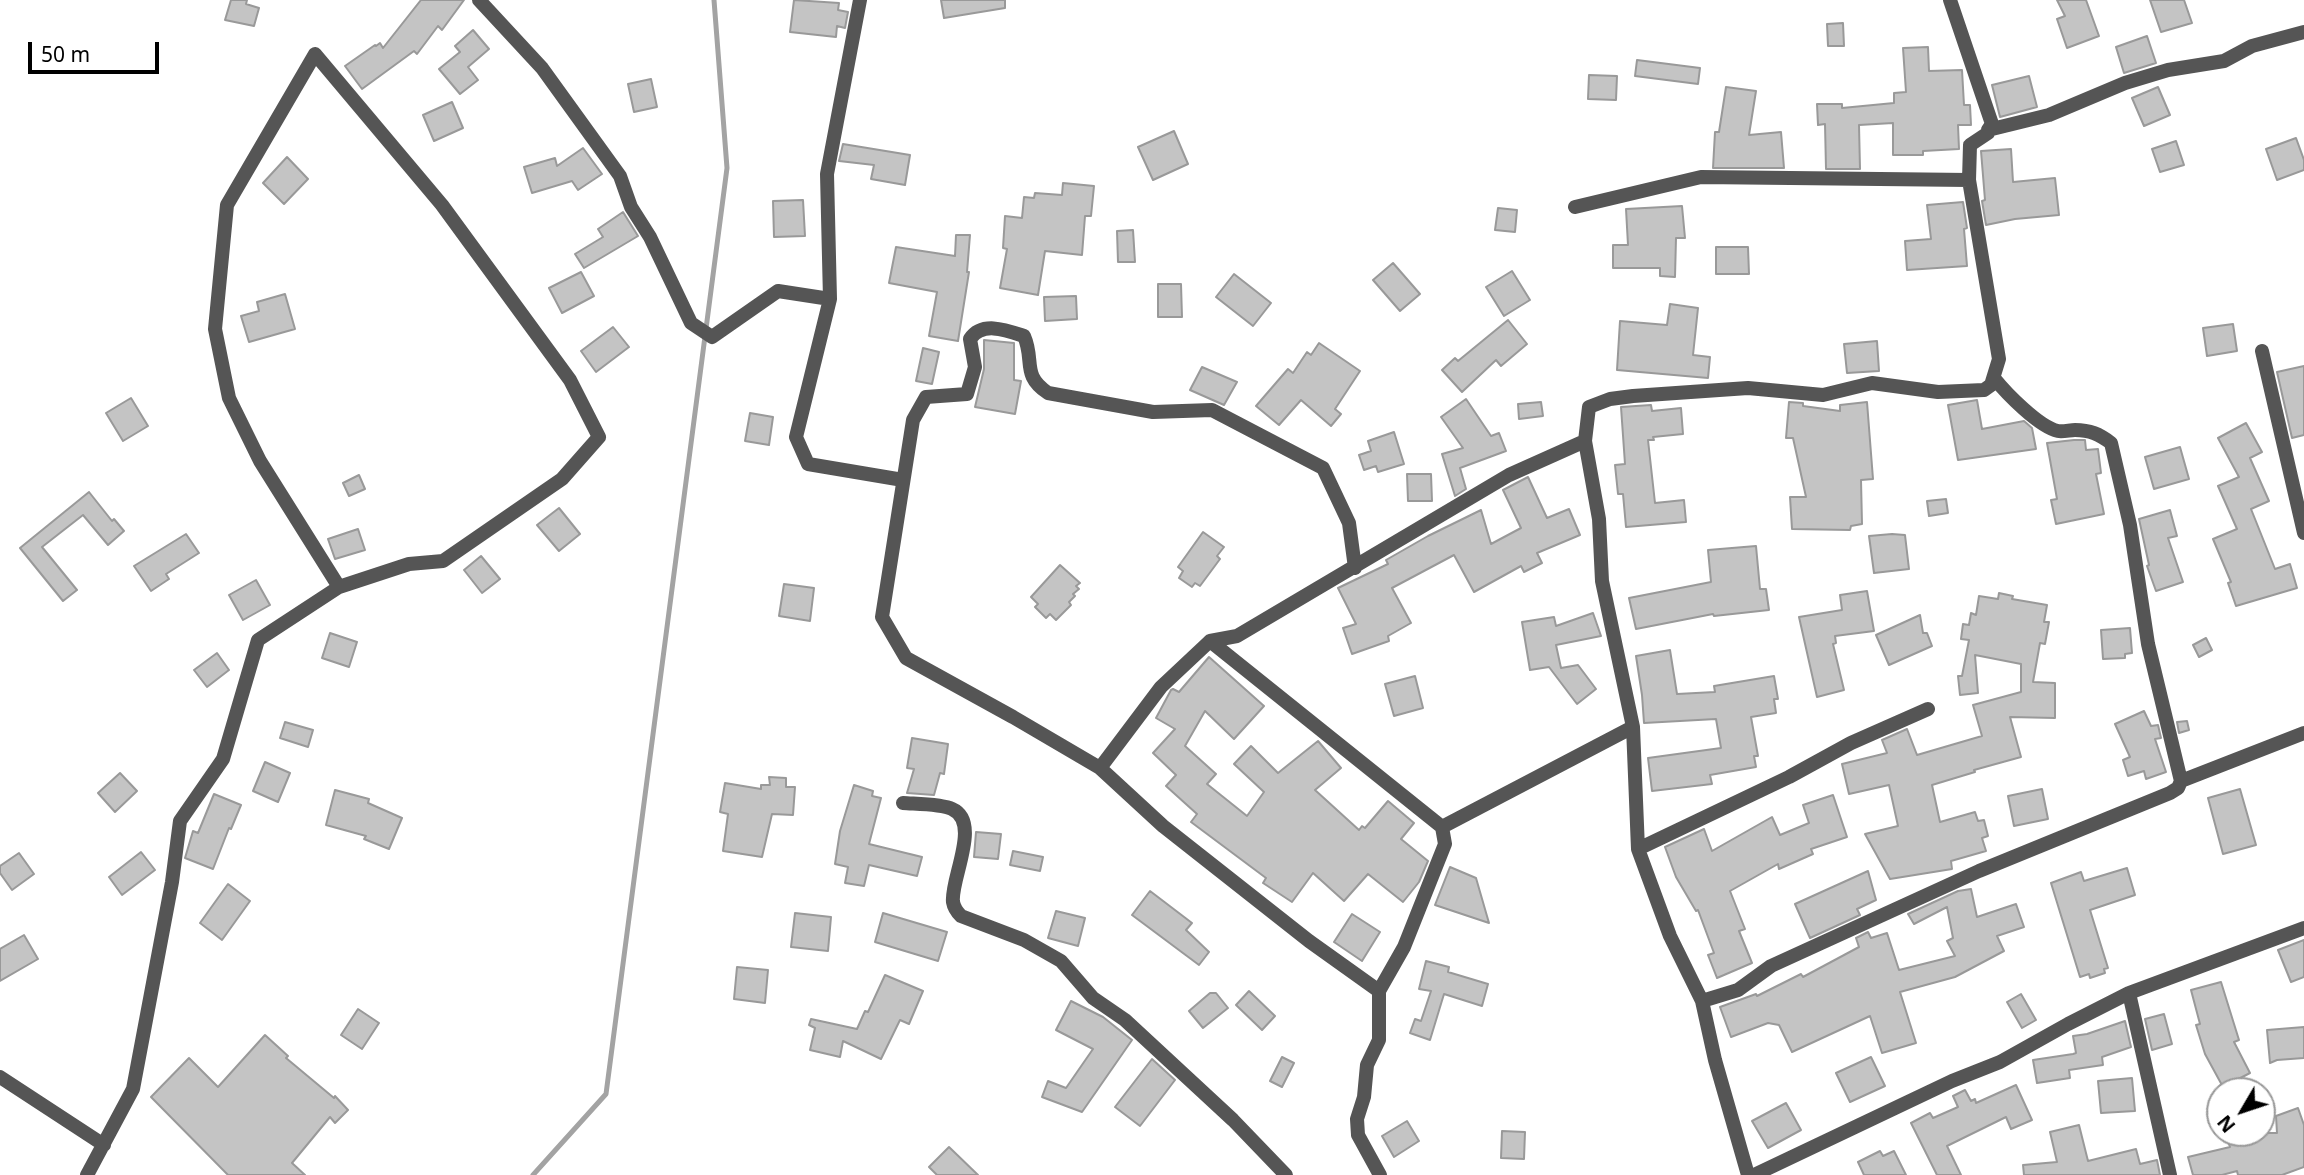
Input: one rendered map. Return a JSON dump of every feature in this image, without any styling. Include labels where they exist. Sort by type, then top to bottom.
[{"type":"street","points":[[479,0],[542,68],[620,176],[631,207],[650,237],[691,323],[712,337],[778,291],[830,299]]},
{"type":"street","points":[[860,0],[827,174],[830,299],[796,437],[808,464],[903,481]]},
{"type":"street","points":[[1748,1175],[1715,1060],[1702,1000],[1670,936],[1638,849],[1633,727],[1602,581],[1599,519],[1585,441],[1589,407],[1610,399],[1748,388],[1823,395],[1872,383],[1938,392],[1970,392],[1984,390],[1991,385],[1998,359],[1969,180],[1970,145],[1988,133],[1992,124],[1950,0]]},
{"type":"street","points":[[1988,130],[2049,115],[2073,103],[2146,76],[2224,61],[2252,46],[2304,32]]},
{"type":"street","points":[[87,1175],[133,1088],[172,882],[180,821],[223,759],[258,640],[340,587],[409,564],[443,561],[562,479],[599,437],[570,380],[442,205],[315,54],[227,205],[215,329],[229,398],[234,409],[260,461],[340,587]]},
{"type":"street","points":[[1575,207],[1702,177],[1969,180]]},
{"type":"street","points":[[1355,568],[1349,523],[1324,468],[1212,410],[1153,412],[1048,393],[1038,387],[1030,374],[1028,344],[1024,336],[1009,331],[981,328],[975,331],[970,339],[975,367],[967,394],[926,397],[913,420],[883,617],[906,658],[1100,768],[1163,826],[1309,941],[1379,991]]},
{"type":"street","points":[[2262,351],[2304,533]]},
{"type":"street","points":[[1702,1000],[1738,990],[1771,966],[1979,871],[2178,788],[2181,781],[2148,645],[2130,525],[2111,443],[2097,433],[2059,431],[2036,420],[2009,396],[1994,378]]},
{"type":"street","points":[[1100,768],[1161,687],[1210,641],[1237,636],[1509,475],[1585,441]]},
{"type":"street","points":[[1210,641],[1441,827],[1445,844],[1404,947],[1379,991],[1378,1040],[1367,1065],[1364,1097],[1357,1119],[1358,1135],[1380,1175]]},
{"type":"street","points":[[1638,849],[1928,709]]},
{"type":"street","points":[[1441,827],[1633,727]]},
{"type":"street","points":[[2181,781],[2304,733]]},
{"type":"street","points":[[903,803],[952,808],[962,817],[965,827],[963,854],[953,900],[961,916],[1024,940],[1061,961],[1093,998],[1125,1020],[1233,1120],[1286,1175]]},
{"type":"street","points":[[1754,1175],[1952,1081],[2000,1062],[2129,993],[2304,928]]},
{"type":"street","points":[[2129,993],[2170,1175]]},
{"type":"street","points":[[0,1077],[104,1145]]},
{"type":"building","points":[[231,0],[247,0],[246,4],[259,8],[254,26],[225,20]]},
{"type":"building","points":[[421,0],[464,0],[442,30],[438,26],[417,54],[414,51],[362,89],[345,66],[375,45],[380,43],[383,48]]},
{"type":"building","points":[[794,0],[839,3],[838,10],[848,12],[845,28],[837,26],[836,37],[790,32]]},
{"type":"building","points":[[941,0],[1005,0],[1005,8],[944,18]]},
{"type":"building","points":[[2057,0],[2086,0],[2099,36],[2067,48],[2057,19],[2065,16]]},
{"type":"building","points":[[2150,0],[2184,0],[2192,23],[2161,32]]},
{"type":"building","points":[[1843,23],[1844,46],[1828,46],[1827,24]]},
{"type":"building","points":[[473,30],[489,49],[468,67],[478,80],[460,94],[439,69],[460,52],[455,46]]},
{"type":"building","points":[[2147,36],[2156,63],[2124,73],[2116,47]]},
{"type":"building","points":[[1928,47],[1929,71],[1962,70],[1964,105],[1970,105],[1971,125],[1958,125],[1959,149],[1923,151],[1923,155],[1893,155],[1893,123],[1859,125],[1860,169],[1826,169],[1825,124],[1818,125],[1817,104],[1842,104],[1842,108],[1894,103],[1894,93],[1906,92],[1903,48]]},
{"type":"building","points":[[1637,60],[1700,68],[1698,84],[1635,76]]},
{"type":"building","points":[[1589,75],[1617,76],[1616,100],[1588,99]]},
{"type":"building","points":[[2029,76],[2037,107],[2000,117],[1992,85]]},
{"type":"building","points":[[651,79],[657,107],[634,112],[628,84]]},
{"type":"building","points":[[1726,87],[1756,91],[1749,135],[1781,132],[1784,168],[1713,168],[1715,132],[1719,132]]},
{"type":"building","points":[[2158,87],[2170,115],[2144,126],[2132,98]]},
{"type":"building","points":[[452,102],[463,128],[434,141],[423,115]]},
{"type":"building","points":[[1174,131],[1188,164],[1153,180],[1138,147]]},
{"type":"building","points":[[2296,138],[2304,160],[2304,170],[2277,180],[2266,149]]},
{"type":"building","points":[[2176,141],[2184,165],[2160,172],[2152,149]]},
{"type":"building","points":[[843,144],[910,155],[905,185],[871,179],[874,165],[839,161]]},
{"type":"building","points":[[583,148],[602,174],[578,190],[572,181],[532,193],[524,167],[555,158],[557,166]]},
{"type":"building","points":[[2011,149],[2013,182],[2055,178],[2059,215],[1986,225],[1982,201],[1985,200],[1981,151]]},
{"type":"building","points":[[287,157],[308,179],[284,204],[263,183]]},
{"type":"building","points":[[1063,183],[1094,186],[1091,216],[1085,216],[1082,255],[1045,251],[1038,295],[1000,288],[1007,249],[1003,248],[1005,216],[1022,218],[1024,197],[1034,198],[1035,193],[1062,195]]},
{"type":"building","points":[[803,200],[805,236],[774,237],[773,201]]},
{"type":"building","points":[[1963,202],[1967,228],[1964,229],[1967,266],[1907,270],[1905,241],[1931,239],[1927,205]]},
{"type":"building","points":[[1682,206],[1685,238],[1676,238],[1675,277],[1660,276],[1660,268],[1613,268],[1613,245],[1628,245],[1626,209]]},
{"type":"building","points":[[1498,208],[1517,210],[1515,232],[1495,230]]},
{"type":"building","points":[[623,212],[638,236],[584,268],[575,254],[603,237],[598,229]]},
{"type":"building","points":[[1133,230],[1135,262],[1118,262],[1117,231]]},
{"type":"building","points":[[956,235],[970,235],[969,272],[958,341],[929,336],[937,292],[889,283],[896,247],[955,256]]},
{"type":"building","points":[[1716,247],[1748,247],[1749,274],[1716,274]]},
{"type":"building","points":[[1393,263],[1420,294],[1400,311],[1373,280]]},
{"type":"building","points":[[1512,271],[1530,300],[1504,316],[1486,287]]},
{"type":"building","points":[[581,272],[594,296],[562,313],[549,288]]},
{"type":"building","points":[[1234,274],[1271,303],[1253,326],[1216,297]]},
{"type":"building","points":[[1158,284],[1181,284],[1182,317],[1158,317]]},
{"type":"building","points":[[285,294],[295,329],[249,342],[241,316],[259,311],[257,302]]},
{"type":"building","points":[[1076,296],[1077,319],[1045,321],[1044,297]]},
{"type":"building","points":[[1670,304],[1698,308],[1693,355],[1710,357],[1708,378],[1617,370],[1620,321],[1667,325]]},
{"type":"building","points":[[1508,320],[1527,344],[1501,366],[1496,360],[1462,392],[1442,370],[1455,358],[1458,361]]},
{"type":"building","points":[[2233,324],[2237,351],[2207,356],[2203,328]]},
{"type":"building","points":[[613,327],[629,347],[596,372],[581,351]]},
{"type":"building","points":[[984,340],[1014,343],[1014,380],[1021,381],[1015,414],[975,407],[984,369]]},
{"type":"building","points":[[1877,341],[1879,371],[1847,373],[1844,344]]},
{"type":"building","points":[[1319,343],[1360,371],[1335,409],[1341,414],[1331,426],[1301,400],[1279,425],[1256,406],[1288,369],[1293,373],[1307,352],[1311,355]]},
{"type":"building","points":[[923,348],[939,352],[932,384],[916,381]]},
{"type":"building","points":[[2304,366],[2304,435],[2292,438],[2277,372]]},
{"type":"building","points":[[1202,367],[1237,382],[1224,405],[1190,390]]},
{"type":"building","points":[[131,398],[148,426],[123,441],[106,413]]},
{"type":"building","points":[[1466,399],[1491,436],[1499,433],[1506,451],[1460,468],[1466,489],[1455,496],[1442,454],[1463,448],[1441,417]]},
{"type":"building","points":[[1977,400],[1982,429],[2024,421],[2032,428],[2036,449],[1958,460],[1948,405]]},
{"type":"building","points":[[1541,402],[1543,416],[1519,419],[1518,404]]},
{"type":"building","points":[[1789,402],[1840,411],[1840,405],[1867,402],[1873,479],[1861,480],[1862,524],[1851,526],[1850,530],[1792,529],[1790,497],[1806,497],[1793,438],[1786,438]]},
{"type":"building","points":[[1651,405],[1652,411],[1681,408],[1683,434],[1653,437],[1654,440],[1648,440],[1655,503],[1684,500],[1686,522],[1626,527],[1623,494],[1618,494],[1615,465],[1625,464],[1621,407]]},
{"type":"building","points":[[750,413],[773,417],[769,445],[745,441]]},
{"type":"building","points":[[2246,423],[2262,452],[2250,458],[2269,501],[2251,509],[2275,569],[2290,564],[2297,588],[2236,606],[2228,583],[2231,582],[2213,539],[2237,529],[2218,486],[2239,477],[2218,438]]},
{"type":"building","points":[[1394,432],[1404,464],[1378,472],[1376,466],[1364,470],[1359,455],[1371,451],[1368,441]]},
{"type":"building","points":[[2085,440],[2086,450],[2098,449],[2101,473],[2096,474],[2104,514],[2056,524],[2051,500],[2057,499],[2047,443]]},
{"type":"building","points":[[2180,447],[2189,479],[2154,489],[2145,457]]},
{"type":"building","points":[[1407,474],[1431,474],[1432,501],[1408,501]]},
{"type":"building","points":[[359,475],[365,489],[349,496],[343,483]]},
{"type":"building","points":[[1528,477],[1547,518],[1569,509],[1580,535],[1537,553],[1542,563],[1524,572],[1521,566],[1474,592],[1454,555],[1392,588],[1411,623],[1388,636],[1389,641],[1352,654],[1343,628],[1356,624],[1338,588],[1388,564],[1386,560],[1481,510],[1491,544],[1521,528],[1503,490]]},
{"type":"building","points":[[89,492],[112,521],[114,519],[124,531],[108,545],[83,515],[42,547],[77,590],[63,601],[20,548]]},
{"type":"building","points":[[1946,499],[1948,513],[1929,516],[1927,501]]},
{"type":"building","points":[[559,508],[580,534],[559,551],[537,525]]},
{"type":"building","points":[[2170,510],[2177,536],[2168,538],[2183,582],[2156,591],[2147,566],[2149,565],[2139,519]]},
{"type":"building","points":[[358,529],[365,550],[335,559],[328,539]]},
{"type":"building","points":[[1203,532],[1224,547],[1217,556],[1220,559],[1200,586],[1195,583],[1192,587],[1179,578],[1183,571],[1178,567]]},
{"type":"building","points":[[186,534],[199,553],[166,574],[169,579],[151,591],[134,566]]},
{"type":"building","points":[[1905,535],[1909,569],[1874,573],[1869,536]]},
{"type":"building","points":[[1756,546],[1760,589],[1766,589],[1769,610],[1713,614],[1636,629],[1629,598],[1711,582],[1708,550]]},
{"type":"building","points":[[481,556],[500,579],[482,593],[464,570]]},
{"type":"building","points":[[1060,565],[1080,583],[1076,586],[1079,589],[1073,594],[1075,596],[1069,602],[1071,605],[1056,620],[1050,614],[1046,618],[1035,607],[1038,604],[1031,597]]},
{"type":"building","points":[[256,580],[270,605],[243,620],[229,595]]},
{"type":"building","points":[[784,584],[814,588],[810,621],[779,616]]},
{"type":"building","points":[[1867,591],[1874,631],[1835,636],[1836,643],[1833,644],[1844,690],[1817,697],[1799,617],[1842,610],[1840,595]]},
{"type":"building","points":[[1999,593],[2013,596],[2012,599],[2047,605],[2044,622],[2049,622],[2045,644],[2040,643],[2033,682],[2055,683],[2055,718],[2010,717],[2021,757],[1932,785],[1940,822],[1975,812],[1978,821],[1984,820],[1988,836],[1982,838],[1986,851],[1951,861],[1952,869],[1890,879],[1865,834],[1898,826],[1889,785],[1849,794],[1842,764],[1887,753],[1882,740],[1907,729],[1917,755],[1982,736],[1973,705],[2021,692],[2021,664],[1975,655],[1978,693],[1960,695],[1958,676],[1962,676],[1969,640],[1961,639],[1963,624],[1969,625],[1971,613],[1976,615],[1979,596],[1998,599]]},
{"type":"building","points":[[1593,613],[1601,636],[1556,645],[1561,668],[1578,665],[1596,689],[1577,704],[1549,667],[1530,670],[1522,622],[1554,617],[1556,626]]},
{"type":"building","points":[[1920,615],[1923,633],[1927,633],[1932,646],[1889,665],[1876,635]]},
{"type":"building","points":[[2130,628],[2132,653],[2125,654],[2125,658],[2103,659],[2101,630]]},
{"type":"building","points":[[330,633],[357,642],[349,667],[322,658]]},
{"type":"building","points":[[2206,638],[2212,650],[2199,657],[2193,645]]},
{"type":"building","points":[[1670,650],[1677,694],[1715,692],[1714,686],[1774,676],[1778,699],[1774,699],[1776,713],[1751,717],[1758,756],[1754,756],[1756,767],[1710,775],[1712,784],[1652,791],[1648,758],[1721,748],[1716,719],[1644,723],[1636,656]]},
{"type":"building","points":[[217,653],[229,670],[207,687],[194,670]]},
{"type":"building","points":[[1209,657],[1264,706],[1234,739],[1205,711],[1185,746],[1216,774],[1207,784],[1247,816],[1264,792],[1234,764],[1251,746],[1278,773],[1318,741],[1341,768],[1315,790],[1359,830],[1362,826],[1365,828],[1388,801],[1414,823],[1401,839],[1428,861],[1419,882],[1403,902],[1368,874],[1344,901],[1313,873],[1292,902],[1263,883],[1266,878],[1191,822],[1197,814],[1166,786],[1176,775],[1153,753],[1175,729],[1156,718],[1171,690],[1179,692]]},
{"type":"building","points":[[1415,676],[1423,708],[1394,716],[1385,684]]},
{"type":"building","points":[[2144,711],[2151,726],[2158,725],[2161,738],[2155,739],[2166,772],[2146,779],[2144,771],[2128,776],[2123,760],[2130,757],[2115,724]]},
{"type":"building","points":[[2187,721],[2189,730],[2179,733],[2177,722]]},
{"type":"building","points":[[285,722],[313,730],[308,747],[280,738]]},
{"type":"building","points":[[912,738],[948,744],[944,774],[940,773],[934,795],[907,793],[914,769],[907,768]]},
{"type":"building","points":[[265,762],[290,773],[278,802],[253,791]]},
{"type":"building","points":[[120,773],[137,791],[115,812],[98,793]]},
{"type":"building","points":[[769,777],[786,778],[786,787],[795,787],[793,815],[772,814],[762,857],[723,851],[728,814],[720,812],[725,783],[761,789],[761,785],[770,785]]},
{"type":"building","points":[[854,785],[873,791],[872,796],[881,798],[869,844],[922,857],[917,876],[869,865],[864,886],[845,883],[848,867],[835,864],[840,831]]},
{"type":"building","points":[[2042,789],[2048,819],[2014,826],[2008,796]]},
{"type":"building","points":[[2240,789],[2256,845],[2223,854],[2208,798]]},
{"type":"building","points":[[335,790],[369,799],[368,803],[402,818],[389,849],[364,839],[366,836],[326,825]]},
{"type":"building","points":[[214,794],[241,805],[213,869],[185,858],[193,831],[198,833]]},
{"type":"building","points":[[1833,795],[1847,837],[1811,849],[1813,854],[1779,869],[1778,864],[1730,891],[1745,929],[1739,931],[1752,963],[1717,978],[1708,955],[1714,953],[1698,910],[1696,911],[1676,877],[1665,847],[1704,829],[1712,851],[1772,817],[1780,835],[1809,823],[1803,805]]},
{"type":"building","points":[[976,832],[1001,834],[998,859],[974,857]]},
{"type":"building","points":[[1013,851],[1043,857],[1040,871],[1010,865]]},
{"type":"building","points":[[141,852],[155,870],[122,895],[109,877]]},
{"type":"building","points":[[19,853],[34,874],[12,890],[0,873],[0,866]]},
{"type":"building","points":[[1450,867],[1476,878],[1489,923],[1435,905]]},
{"type":"building","points":[[2127,868],[2135,895],[2090,910],[2108,968],[2104,969],[2105,973],[2090,978],[2089,974],[2080,977],[2051,883],[2081,872],[2084,881]]},
{"type":"building","points":[[1868,871],[1876,900],[1857,909],[1860,915],[1810,938],[1795,904]]},
{"type":"building","points":[[228,884],[250,901],[222,940],[200,923]]},
{"type":"building","points":[[1971,889],[1977,917],[2016,904],[2024,927],[1997,936],[2004,951],[1955,977],[1900,992],[1916,1043],[1882,1053],[1870,1016],[1792,1052],[1779,1025],[1768,1023],[1731,1037],[1720,1007],[1756,994],[1757,996],[1801,974],[1803,977],[1859,947],[1856,938],[1868,932],[1871,938],[1887,933],[1899,970],[1955,956],[1947,941],[1953,938],[1947,907],[1914,924],[1908,914],[1958,891]]},
{"type":"building","points":[[1150,891],[1192,923],[1186,930],[1209,952],[1199,965],[1132,915]]},
{"type":"building","points":[[1056,911],[1085,918],[1078,946],[1048,938]]},
{"type":"building","points":[[795,913],[831,917],[828,951],[791,947]]},
{"type":"building","points":[[883,913],[947,932],[938,961],[875,942]]},
{"type":"building","points":[[1352,914],[1380,932],[1362,961],[1334,942]]},
{"type":"building","points":[[24,935],[38,959],[0,981],[0,949]]},
{"type":"building","points":[[2304,940],[2304,977],[2291,982],[2278,950]]},
{"type":"building","points":[[1426,961],[1449,967],[1448,972],[1488,984],[1482,1006],[1444,994],[1430,1040],[1410,1033],[1415,1019],[1421,1021],[1431,991],[1419,989]]},
{"type":"building","points":[[737,967],[768,970],[765,1003],[734,999]]},
{"type":"building","points":[[885,975],[923,991],[909,1024],[900,1020],[881,1059],[843,1041],[840,1057],[810,1050],[815,1028],[809,1025],[811,1019],[857,1029]]},
{"type":"building","points":[[2221,982],[2239,1040],[2234,1042],[2250,1073],[2242,1077],[2218,1077],[2205,1054],[2196,1025],[2200,1024],[2191,990]]},
{"type":"building","points":[[1249,991],[1275,1016],[1262,1030],[1236,1005]]},
{"type":"building","points":[[1210,993],[1216,993],[1228,1008],[1203,1028],[1189,1011]]},
{"type":"building","points":[[2021,994],[2036,1020],[2022,1028],[2007,1002]]},
{"type":"building","points":[[1071,1001],[1103,1017],[1132,1040],[1082,1112],[1042,1097],[1048,1081],[1066,1088],[1093,1049],[1056,1030]]},
{"type":"building","points":[[358,1009],[379,1023],[362,1049],[341,1035]]},
{"type":"building","points":[[2164,1014],[2172,1044],[2152,1050],[2145,1019]]},
{"type":"building","points":[[2125,1021],[2131,1047],[2102,1057],[2103,1065],[2069,1070],[2070,1078],[2037,1083],[2033,1060],[2076,1053],[2073,1036]]},
{"type":"building","points":[[2304,1027],[2304,1058],[2270,1063],[2267,1030]]},
{"type":"building","points":[[265,1035],[288,1056],[286,1058],[334,1098],[335,1096],[348,1110],[335,1123],[330,1117],[292,1163],[305,1175],[228,1175],[151,1097],[189,1058],[218,1087]]},
{"type":"building","points":[[1282,1057],[1294,1063],[1282,1087],[1270,1081]]},
{"type":"building","points":[[1871,1057],[1885,1086],[1850,1102],[1836,1073]]},
{"type":"building","points":[[1152,1059],[1175,1080],[1140,1126],[1115,1107]]},
{"type":"building","points":[[2132,1078],[2135,1111],[2101,1113],[2098,1081]]},
{"type":"building","points":[[2016,1085],[2032,1120],[2011,1129],[2006,1117],[1947,1146],[1961,1175],[1937,1175],[1911,1123],[1930,1113],[1933,1118],[1958,1107],[1953,1096],[1965,1090],[1971,1101],[1975,1099],[1976,1103]]},
{"type":"building","points":[[1786,1103],[1801,1130],[1768,1148],[1752,1121]]},
{"type":"building","points":[[2298,1108],[2304,1125],[2304,1167],[2282,1175],[2238,1175],[2237,1171],[2222,1175],[2193,1175],[2188,1157],[2230,1147],[2276,1147],[2276,1116]]},
{"type":"building","points":[[1407,1121],[1419,1141],[1394,1157],[1382,1136]]},
{"type":"building","points":[[2079,1125],[2088,1161],[2136,1149],[2140,1164],[2157,1160],[2160,1175],[2024,1175],[2023,1165],[2057,1162],[2050,1132]]},
{"type":"building","points":[[1502,1131],[1525,1132],[1524,1159],[1501,1158]]},
{"type":"building","points":[[949,1147],[978,1175],[937,1175],[929,1167]]},
{"type":"building","points":[[1880,1151],[1883,1156],[1894,1151],[1906,1175],[1864,1175],[1858,1162]]},
{"type":"waterway","points":[[533,1175],[606,1094],[727,168],[714,0]]}]
